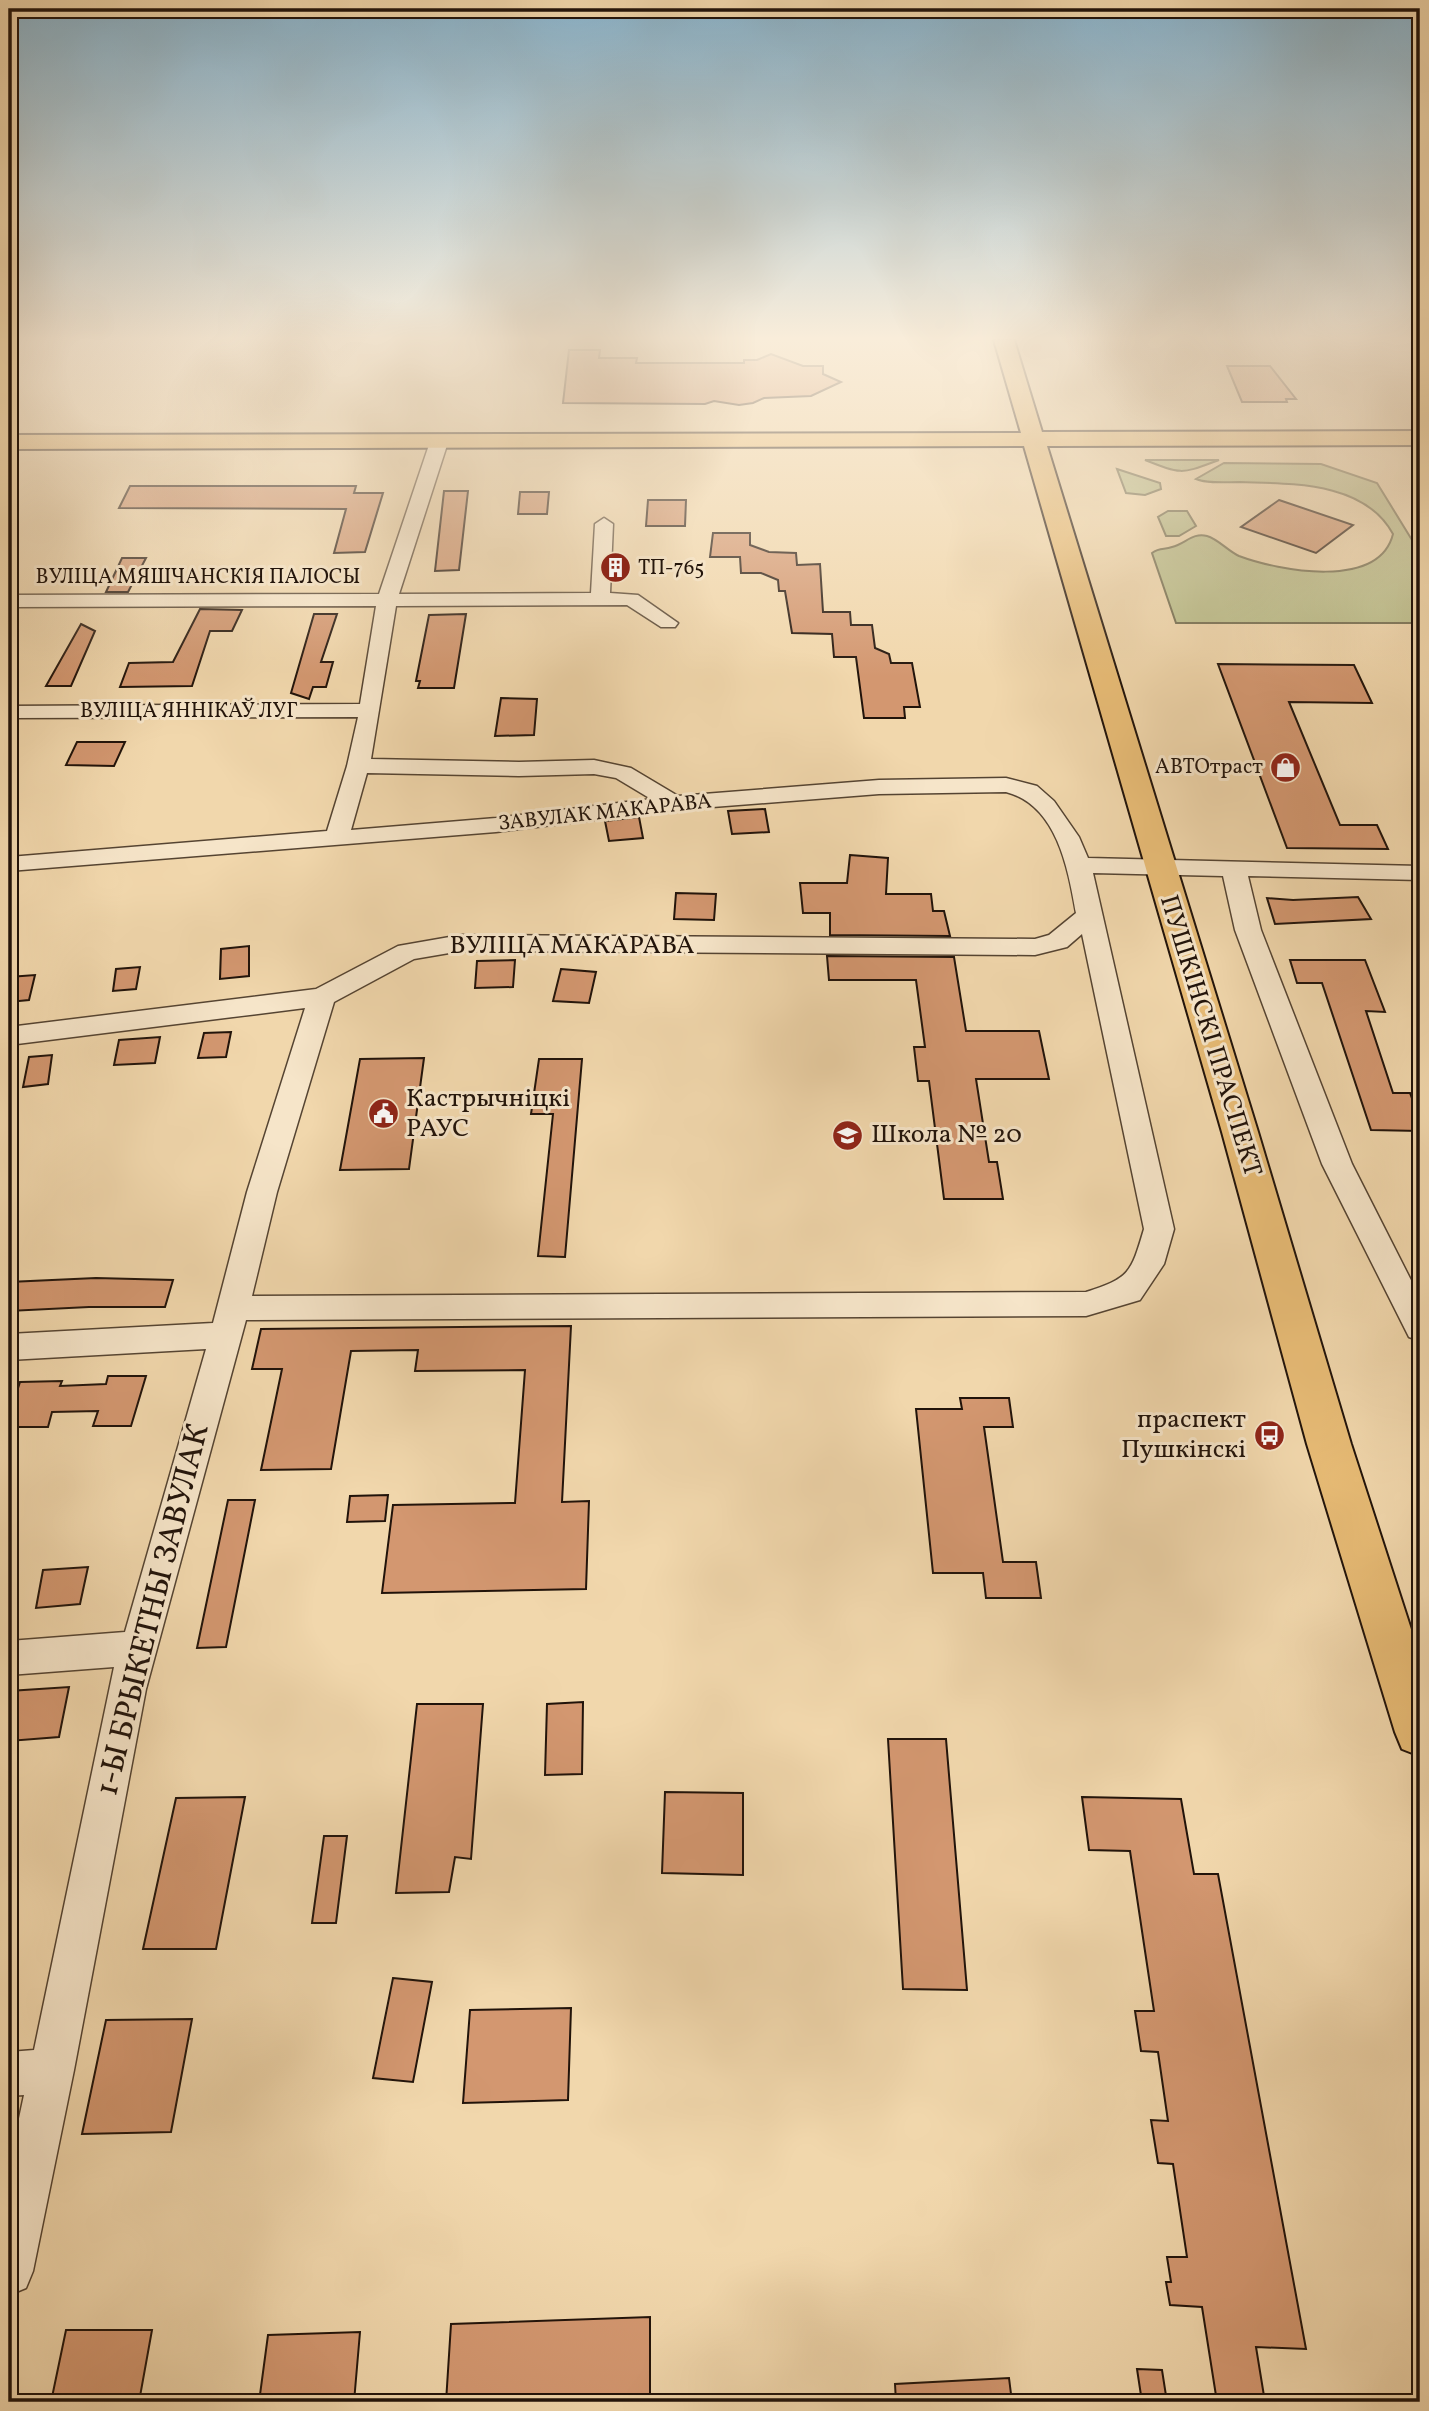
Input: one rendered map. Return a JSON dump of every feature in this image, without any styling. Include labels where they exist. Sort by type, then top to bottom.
[{"type":"main road","name":"ПУШКІНСКІ ПРАСПЕКТ","points":[[1038,453],[1240,1132],[1329,1444],[1420,1732]]},
{"type":"street","points":[[337,837],[358,766],[370,710],[387,600],[436,453]]},
{"type":"street","points":[[600,599],[604,524]]},
{"type":"street","name":"ВУЛІЦА МЯШЧАНСКІЯ ПАЛОСЫ","points":[[9,601],[631,599],[668,623]]},
{"type":"street","name":"ВУЛІЦА ЯННІКАЎ ЛУГ","points":[[9,712],[370,710]]},
{"type":"street","points":[[358,766],[520,769],[594,766],[623,773],[674,803]]},
{"type":"street","name":"ЗАВУЛАК МАКАРАВА","points":[[9,864],[496,825],[674,803],[879,786],[1006,785],[1029,791],[1046,806],[1067,837],[1079,865]]},
{"type":"street","points":[[9,1347],[229,1321],[1086,1304],[1129,1291],[1149,1264],[1159,1228],[1079,865],[1420,873]]},
{"type":"street","points":[[1234,870],[1248,930],[1337,1164],[1420,1328]]},
{"type":"street","name":"ВУЛІЦА МАКАРАВА","points":[[9,1036],[322,997],[407,952],[461,943],[1035,947],[1058,941],[1089,915]]},
{"type":"street","name":"1-Ы БРЫКЕТНЫ ЗАВУЛАК","points":[[9,2271],[137,1647],[229,1321],[262,1192],[322,997]]},
{"type":"street","points":[[9,1658],[137,1647]]},
{"type":"street","points":[[9,2074],[52,2070]]},
{"type":"green space","points":[[1145,460],[1219,460],[1182,471]]},
{"type":"green space","points":[[1224,463],[1321,464],[1377,483],[1420,553],[1420,623],[1176,623],[1152,553],[1157,550],[1177,546],[1202,535],[1239,556],[1257,562],[1326,572],[1349,570],[1369,563],[1384,552],[1393,534],[1380,517],[1364,504],[1325,489],[1304,485],[1212,482],[1196,479]]},
{"type":"green space","points":[[1117,469],[1160,483],[1161,489],[1145,495],[1126,493]]},
{"type":"green space","points":[[1168,511],[1187,511],[1196,526],[1179,536],[1166,536],[1158,517]]},
{"type":"building","points":[[130,486],[356,486],[354,493],[383,493],[365,552],[334,553],[346,509],[119,508]]},
{"type":"building","points":[[444,491],[468,491],[459,570],[435,571]]},
{"type":"building","points":[[520,492],[549,492],[547,514],[518,514]]},
{"type":"building","points":[[648,500],[686,500],[685,526],[646,526]]},
{"type":"building","points":[[1279,500],[1353,525],[1316,553],[1241,527]]},
{"type":"building","points":[[713,533],[750,533],[750,545],[769,552],[796,553],[797,565],[820,564],[823,612],[850,612],[851,625],[872,625],[875,648],[889,654],[891,663],[912,663],[920,707],[904,707],[905,718],[864,718],[856,657],[834,657],[832,634],[792,633],[785,591],[779,591],[778,580],[761,573],[741,573],[740,557],[710,557]]},
{"type":"building","points":[[122,558],[146,558],[128,592],[106,592]]},
{"type":"building","points":[[200,609],[242,610],[232,631],[210,631],[192,686],[120,687],[129,663],[173,662]]},
{"type":"building","points":[[314,614],[337,614],[321,662],[333,662],[326,687],[313,687],[309,699],[291,693]]},
{"type":"building","points":[[466,614],[454,688],[418,688],[420,681],[416,681],[429,615]]},
{"type":"building","points":[[81,624],[95,631],[71,686],[46,686]]},
{"type":"building","name":"АВТОтраст","points":[[1218,664],[1354,665],[1372,703],[1289,702],[1340,825],[1377,825],[1388,849],[1287,848]]},
{"type":"building","points":[[501,698],[537,699],[534,735],[495,736]]},
{"type":"building","points":[[77,742],[125,742],[114,766],[66,765]]},
{"type":"building","points":[[765,809],[769,832],[732,834],[728,811]]},
{"type":"building","points":[[639,817],[643,838],[609,841],[605,821]]},
{"type":"building","points":[[850,855],[888,858],[886,894],[931,894],[933,911],[944,911],[950,936],[830,935],[830,913],[803,913],[800,883],[847,883]]},
{"type":"building","points":[[676,893],[716,894],[714,920],[674,919]]},
{"type":"building","points":[[1358,897],[1371,919],[1275,924],[1267,898],[1293,900]]},
{"type":"building","points":[[249,946],[249,976],[220,979],[221,949]]},
{"type":"building","points":[[827,956],[954,957],[966,1031],[1039,1031],[1049,1079],[976,1079],[989,1162],[997,1162],[1003,1199],[944,1199],[929,1081],[918,1081],[914,1047],[925,1047],[916,980],[829,980]]},
{"type":"building","points":[[515,960],[513,987],[475,988],[477,961]]},
{"type":"building","points":[[1290,960],[1365,960],[1385,1012],[1366,1011],[1393,1093],[1410,1093],[1420,1120],[1420,1131],[1371,1130],[1322,983],[1297,983]]},
{"type":"building","points":[[140,967],[136,989],[113,991],[116,969]]},
{"type":"building","points":[[561,969],[596,972],[589,1003],[553,1001]]},
{"type":"building","points":[[35,975],[29,1000],[9,1002],[9,977]]},
{"type":"building","points":[[231,1032],[226,1057],[198,1058],[204,1033]]},
{"type":"building","points":[[160,1037],[155,1063],[114,1065],[119,1040]]},
{"type":"building","points":[[52,1055],[48,1084],[23,1087],[29,1057]]},
{"type":"building","name":"Кастрычніцкі РАУС","points":[[424,1058],[409,1169],[340,1170],[360,1059]]},
{"type":"building","points":[[539,1059],[582,1059],[565,1257],[538,1256],[553,1114],[531,1114]]},
{"type":"building","points":[[96,1278],[173,1280],[165,1307],[9,1311],[9,1282]]},
{"type":"building","points":[[571,1326],[562,1502],[589,1501],[586,1589],[382,1593],[393,1505],[515,1503],[525,1370],[415,1371],[418,1350],[351,1351],[331,1469],[261,1470],[282,1369],[252,1369],[261,1329]]},
{"type":"building","points":[[108,1376],[146,1376],[131,1426],[93,1426],[98,1411],[52,1412],[48,1427],[9,1427],[9,1416],[20,1382],[62,1381],[60,1386],[106,1384]]},
{"type":"building","points":[[960,1398],[1009,1398],[1013,1427],[984,1427],[1003,1562],[1036,1562],[1041,1598],[986,1598],[983,1573],[933,1573],[916,1409],[962,1409]]},
{"type":"building","points":[[388,1495],[385,1521],[347,1522],[350,1496]]},
{"type":"building","points":[[228,1500],[255,1500],[226,1647],[197,1648]]},
{"type":"building","points":[[88,1567],[80,1604],[36,1608],[43,1570]]},
{"type":"building","points":[[69,1687],[59,1737],[9,1741],[9,1691]]},
{"type":"building","points":[[583,1702],[582,1774],[545,1775],[547,1704]]},
{"type":"building","points":[[417,1704],[483,1704],[471,1859],[455,1857],[449,1892],[396,1893]]},
{"type":"building","points":[[888,1739],[946,1739],[967,1990],[903,1989]]},
{"type":"building","points":[[665,1792],[743,1793],[743,1875],[662,1873]]},
{"type":"building","points":[[245,1797],[216,1949],[143,1949],[176,1798]]},
{"type":"building","points":[[1082,1797],[1181,1799],[1194,1874],[1218,1874],[1306,2349],[1256,2347],[1265,2402],[1217,2402],[1202,2307],[1170,2305],[1166,2282],[1171,2282],[1167,2257],[1187,2257],[1173,2164],[1158,2163],[1151,2120],[1168,2121],[1158,2052],[1141,2051],[1135,2011],[1154,2011],[1130,1851],[1089,1850]]},
{"type":"building","points":[[324,1836],[347,1836],[336,1923],[312,1923]]},
{"type":"building","points":[[393,1978],[432,1982],[413,2082],[373,2078]]},
{"type":"building","points":[[571,2008],[568,2100],[463,2103],[470,2010]]},
{"type":"building","points":[[192,2019],[171,2132],[82,2134],[106,2020]]},
{"type":"building","points":[[650,2317],[650,2402],[446,2402],[451,2324]]},
{"type":"building","points":[[66,2330],[152,2330],[139,2402],[51,2402]]},
{"type":"building","points":[[360,2332],[354,2402],[259,2402],[268,2335]]},
{"type":"building","points":[[1137,2369],[1162,2370],[1167,2402],[1142,2402]]},
{"type":"building","points":[[1009,2378],[1012,2402],[896,2402],[895,2384]]},
{"type":"place","name":"ТП-765","points":[[615,568]]},
{"type":"place","name":"АВТОтраст","points":[[1286,767]]},
{"type":"place","name":"Кастрычніцкі РАУС","points":[[383,1114]]},
{"type":"place","name":"Школа № 20","points":[[848,1135]]},
{"type":"place","name":"праспект Пушкінскі","points":[[1269,1435]]}]
